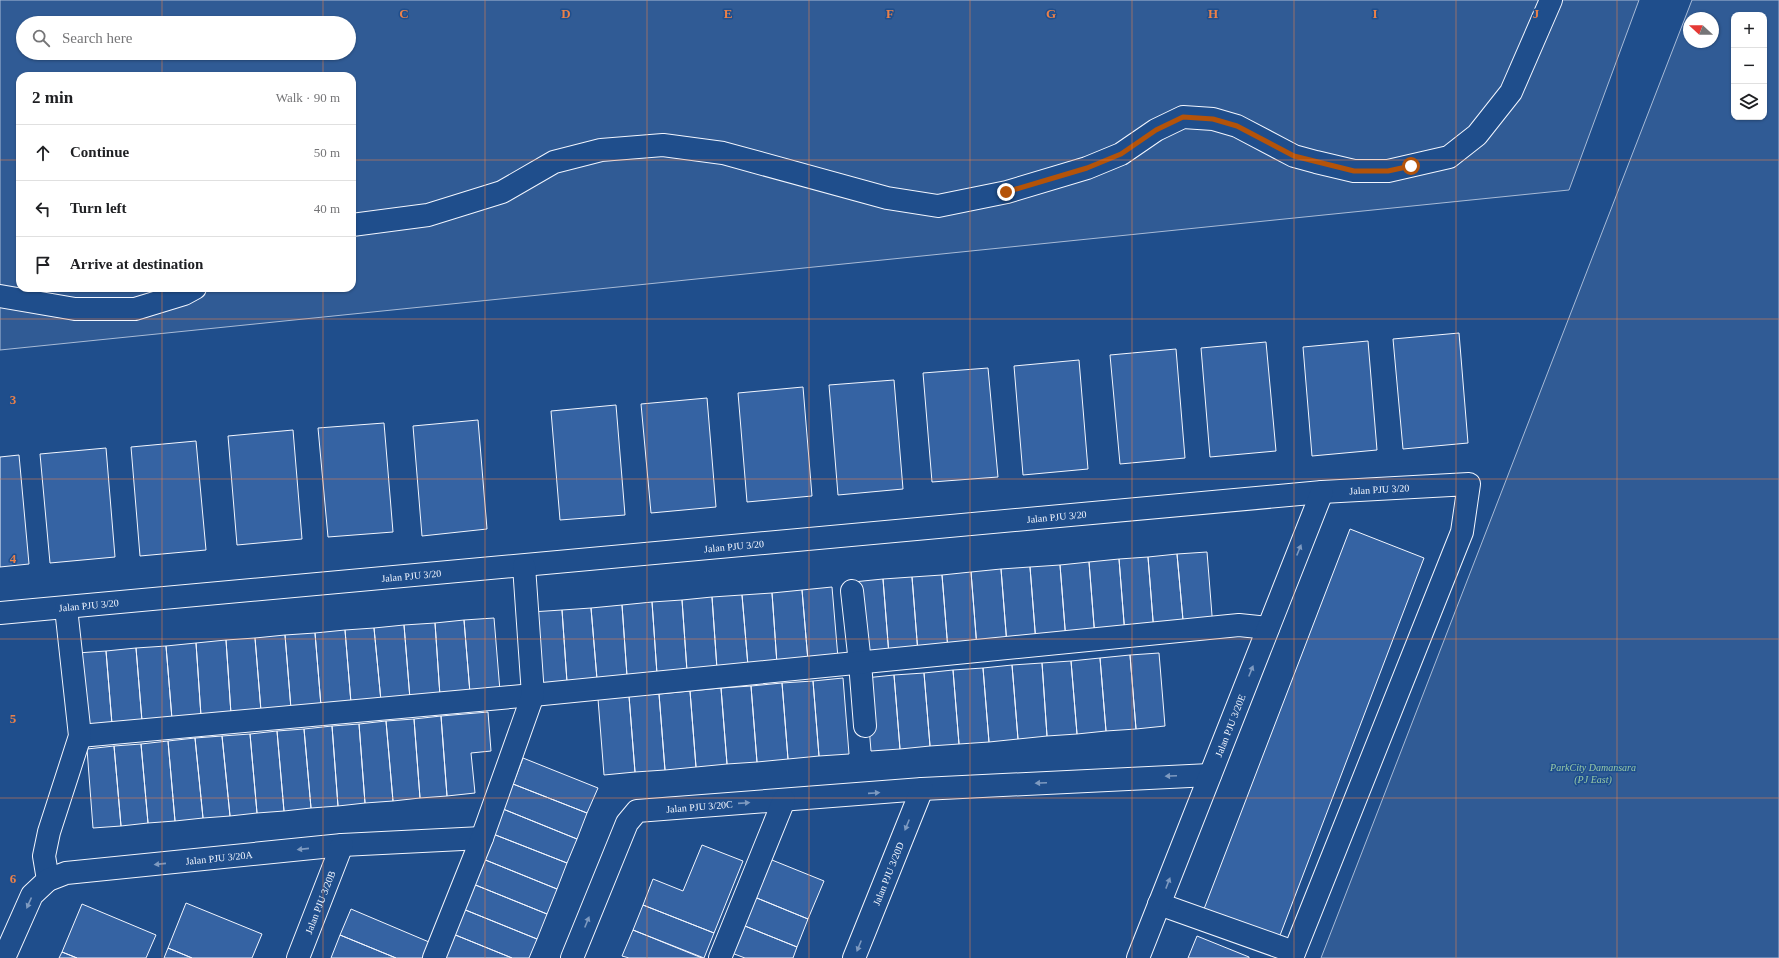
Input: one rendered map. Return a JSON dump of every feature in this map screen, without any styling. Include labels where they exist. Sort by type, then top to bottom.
[{"type":"street","points":[[356,224],[428,215],[461,205],[502,192],[554,162],[594,152],[663,145],[722,153],[790,170],[887,198],[938,206],[1006,192],[1087,168],[1121,154],[1156,130],[1183,117],[1213,119],[1237,126],[1294,156],[1309,160],[1354,171],[1388,171],[1449,157],[1477,135],[1511,92],[1551,0]]},
{"type":"street","points":[[0,296],[75,309],[135,309],[188,292]]},
{"type":"street","name":"Jalan PJU 3/20","points":[[0,613],[1322,492],[1469,484],[1462,532],[1293,955]]},
{"type":"street","name":"Jalan PJU 3/20E","points":[[1138,958],[1322,492]]},
{"type":"street","points":[[434,958],[482,838],[533,695],[524,566]]},
{"type":"street","points":[[852,590],[860,663],[864,726]]},
{"type":"street","points":[[48,880],[44,856],[49,832],[80,736],[66,608]]},
{"type":"street","points":[[80,736],[533,695],[1239,625],[1268,628]]},
{"type":"street","name":"Jalan PJU 3/20C","points":[[572,958],[627,823],[638,811],[922,789],[1210,774]]},
{"type":"street","name":"Jalan PJU 3/20D","points":[[854,958],[922,789]]},
{"type":"street","points":[[720,958],[784,800]]},
{"type":"street","name":"Jalan PJU 3/20A","points":[[4,958],[32,895],[48,880],[66,873],[342,845],[482,838]]},
{"type":"street","name":"Jalan PJU 3/20B","points":[[298,958],[342,845]]},
{"type":"street","points":[[1160,904],[1293,955]]},
{"type":"shaded area","points":[[0,0],[1639,0],[1569,190],[0,350]]},
{"type":"shaded area","name":"ParkCity Damansara (PJ East)","points":[[1692,0],[1779,0],[1779,958],[1321,958],[1683,23],[1683,48],[1719,48],[1719,12],[1687,12]]},
{"type":"building","points":[[1459,333],[1468,443],[1403,449],[1393,339]]},
{"type":"building","points":[[1368,341],[1377,450],[1312,456],[1303,347]]},
{"type":"building","points":[[1266,342],[1276,451],[1210,457],[1201,348]]},
{"type":"building","points":[[1176,349],[1185,458],[1120,464],[1110,355]]},
{"type":"building","points":[[1079,360],[1088,469],[1023,475],[1014,366]]},
{"type":"building","points":[[988,368],[998,477],[932,482],[923,373]]},
{"type":"building","points":[[894,380],[903,489],[838,495],[829,385]]},
{"type":"building","points":[[803,387],[812,496],[747,502],[738,393]]},
{"type":"building","points":[[707,398],[716,507],[651,513],[641,404]]},
{"type":"building","points":[[616,405],[625,515],[560,520],[551,411]]},
{"type":"building","points":[[478,420],[487,529],[422,536],[413,426]]},
{"type":"building","points":[[384,423],[393,532],[328,537],[318,428]]},
{"type":"building","points":[[293,430],[302,539],[237,545],[228,436]]},
{"type":"building","points":[[196,441],[206,550],[140,556],[131,447]]},
{"type":"building","points":[[106,448],[115,557],[50,563],[40,454]]},
{"type":"building","points":[[19,455],[29,564],[0,567],[0,457]]},
{"type":"building","points":[[1350,529],[1424,558],[1279,938],[1204,909]]},
{"type":"building","points":[[1207,552],[1213,628],[1184,631],[1177,554]]},
{"type":"building","points":[[1177,554],[1184,631],[1154,633],[1148,557]]},
{"type":"building","points":[[1148,557],[1154,633],[1125,635],[1119,559]]},
{"type":"building","points":[[1119,559],[1125,635],[1095,638],[1089,562]]},
{"type":"building","points":[[1089,562],[1095,638],[1066,641],[1060,565]]},
{"type":"building","points":[[1060,565],[1066,641],[1036,643],[1030,567]]},
{"type":"building","points":[[1030,567],[1036,643],[1007,645],[1001,569]]},
{"type":"building","points":[[1001,569],[1007,645],[977,648],[971,572]]},
{"type":"building","points":[[971,572],[977,648],[948,650],[942,575]]},
{"type":"building","points":[[942,575],[948,650],[918,653],[912,577]]},
{"type":"building","points":[[912,577],[918,653],[889,655],[883,579]]},
{"type":"building","points":[[883,579],[889,655],[859,658],[853,582]]},
{"type":"building","points":[[832,587],[838,658],[808,661],[802,590]]},
{"type":"building","points":[[802,590],[808,661],[777,664],[772,593]]},
{"type":"building","points":[[772,593],[777,664],[748,666],[742,595]]},
{"type":"building","points":[[742,595],[748,666],[717,669],[712,597]]},
{"type":"building","points":[[712,597],[717,669],[687,671],[682,600]]},
{"type":"building","points":[[682,600],[687,671],[657,674],[652,602]]},
{"type":"building","points":[[652,602],[657,674],[627,676],[622,605]]},
{"type":"building","points":[[622,605],[627,676],[597,679],[591,608]]},
{"type":"building","points":[[591,608],[597,679],[567,682],[562,610]]},
{"type":"building","points":[[562,610],[567,682],[537,684],[531,612]]},
{"type":"building","points":[[494,618],[500,691],[470,693],[464,620]]},
{"type":"building","points":[[464,620],[470,693],[440,696],[435,623]]},
{"type":"building","points":[[435,623],[440,696],[410,699],[404,625]]},
{"type":"building","points":[[404,625],[410,699],[381,701],[374,628]]},
{"type":"building","points":[[374,628],[381,701],[351,703],[345,630]]},
{"type":"building","points":[[345,630],[351,703],[321,706],[315,633]]},
{"type":"building","points":[[315,633],[321,706],[291,709],[285,635]]},
{"type":"building","points":[[285,635],[291,709],[261,711],[255,638]]},
{"type":"building","points":[[255,638],[261,711],[231,714],[226,640]]},
{"type":"building","points":[[226,640],[231,714],[201,716],[196,643]]},
{"type":"building","points":[[196,643],[201,716],[172,719],[166,646]]},
{"type":"building","points":[[166,646],[172,719],[142,721],[136,648]]},
{"type":"building","points":[[136,648],[142,721],[112,724],[106,651]]},
{"type":"building","points":[[106,651],[112,724],[82,726],[77,653]]},
{"type":"building","points":[[1159,653],[1165,726],[1136,729],[1130,655]]},
{"type":"building","points":[[1130,655],[1136,729],[1106,731],[1100,658]]},
{"type":"building","points":[[1100,658],[1106,731],[1077,734],[1071,661]]},
{"type":"building","points":[[1071,661],[1077,734],[1047,736],[1042,663]]},
{"type":"building","points":[[1042,663],[1047,736],[1018,739],[1012,665]]},
{"type":"building","points":[[1012,665],[1018,739],[989,742],[983,668]]},
{"type":"building","points":[[983,668],[989,742],[959,744],[953,670]]},
{"type":"building","points":[[953,670],[959,744],[930,746],[924,673]]},
{"type":"building","points":[[924,673],[930,746],[900,749],[894,675]]},
{"type":"building","points":[[894,675],[900,749],[871,751],[865,678]]},
{"type":"building","points":[[843,678],[849,754],[819,756],[813,681]]},
{"type":"building","points":[[813,681],[819,756],[788,759],[782,683]]},
{"type":"building","points":[[782,683],[788,759],[757,762],[751,686]]},
{"type":"building","points":[[751,686],[757,762],[727,764],[721,688]]},
{"type":"building","points":[[721,688],[727,764],[696,767],[690,691]]},
{"type":"building","points":[[690,691],[696,767],[665,770],[659,694]]},
{"type":"building","points":[[659,694],[665,770],[635,772],[629,696]]},
{"type":"building","points":[[629,696],[635,772],[604,775],[598,699]]},
{"type":"building","points":[[488,712],[491,751],[471,753],[475,793],[447,796],[441,716]]},
{"type":"building","points":[[441,716],[447,796],[420,798],[414,719]]},
{"type":"building","points":[[414,719],[420,798],[393,801],[386,721]]},
{"type":"building","points":[[386,721],[393,801],[365,803],[359,724]]},
{"type":"building","points":[[359,724],[365,803],[338,806],[332,726]]},
{"type":"building","points":[[332,726],[338,806],[311,808],[304,729]]},
{"type":"building","points":[[304,729],[311,808],[284,811],[277,731]]},
{"type":"building","points":[[277,731],[284,811],[257,813],[250,734]]},
{"type":"building","points":[[250,734],[257,813],[230,816],[222,736]]},
{"type":"building","points":[[222,736],[230,816],[203,818],[195,738]]},
{"type":"building","points":[[195,738],[203,818],[175,821],[168,741]]},
{"type":"building","points":[[168,741],[175,821],[148,823],[141,744]]},
{"type":"building","points":[[141,744],[148,823],[121,826],[114,746]]},
{"type":"building","points":[[114,746],[121,826],[93,828],[87,749]]},
{"type":"building","points":[[523,758],[598,788],[587,813],[513,784]]},
{"type":"building","points":[[513,784],[587,813],[577,839],[503,809]]},
{"type":"building","points":[[503,809],[577,839],[567,863],[493,834]]},
{"type":"building","points":[[493,834],[567,863],[557,889],[483,859]]},
{"type":"building","points":[[702,845],[743,861],[714,933],[643,905],[653,879],[683,891]]},
{"type":"building","points":[[767,858],[824,881],[808,919],[752,896]]},
{"type":"building","points":[[483,859],[557,889],[547,914],[473,884]]},
{"type":"building","points":[[473,884],[547,914],[537,939],[463,909]]},
{"type":"building","points":[[752,896],[808,919],[797,947],[740,924]]},
{"type":"building","points":[[186,903],[262,934],[252,958],[192,958],[168,948]]},
{"type":"building","points":[[82,904],[156,935],[146,958],[77,958],[62,952]]},
{"type":"building","points":[[643,905],[714,933],[704,958],[633,930]]},
{"type":"building","points":[[351,909],[429,942],[423,958],[396,958],[340,935]]},
{"type":"building","points":[[463,909],[537,939],[529,958],[512,958],[453,934]]},
{"type":"building","points":[[740,924],[797,947],[793,958],[745,958],[729,952]]},
{"type":"building","points":[[633,930],[702,958],[629,958],[622,956]]},
{"type":"building","points":[[453,934],[512,958],[443,958]]},
{"type":"building","points":[[340,935],[396,958],[331,958]]},
{"type":"building","points":[[1197,936],[1249,957],[1249,958],[1188,958]]},
{"type":"building","points":[[168,948],[192,958],[164,958]]},
{"type":"building","points":[[62,952],[77,958],[59,958]]},
{"type":"route","points":[[1006,192],[1087,168],[1121,154],[1156,130],[1183,117],[1213,119],[1237,126],[1294,156],[1354,171],[1388,171],[1411,166]]}]
